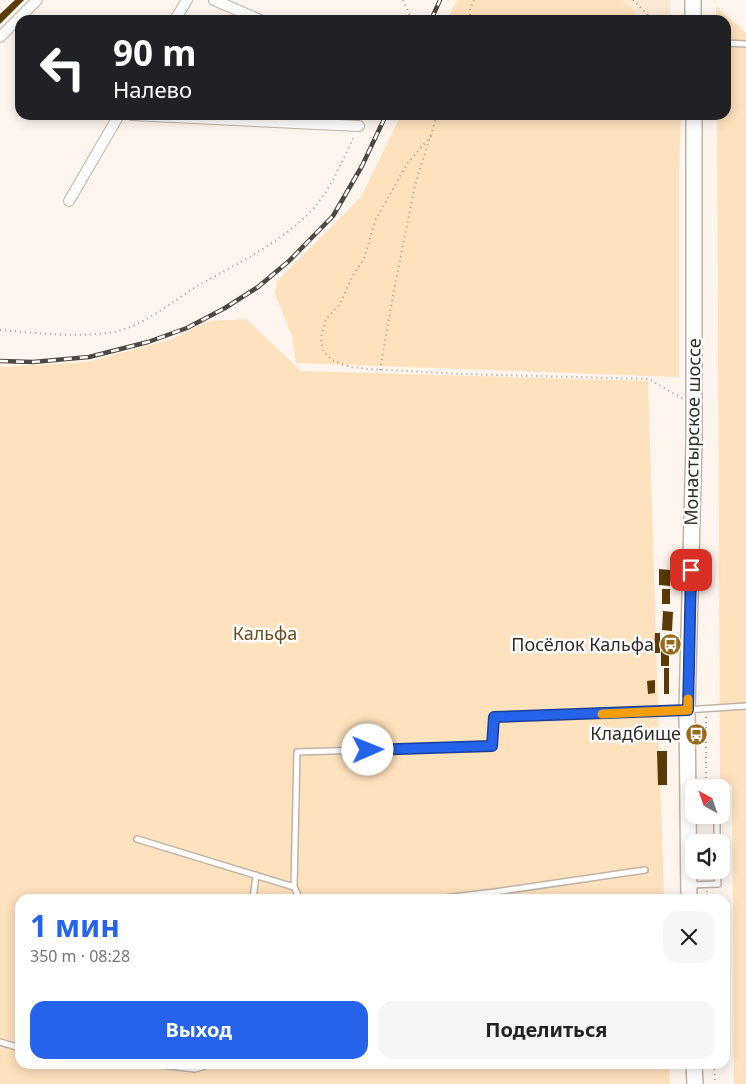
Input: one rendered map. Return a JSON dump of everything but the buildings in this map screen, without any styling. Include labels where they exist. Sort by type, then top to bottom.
[{"type":"main road","points":[[693,0],[693,15]]},
{"type":"main road","name":"Монастырское шоссе","points":[[690,779],[688,710],[694,405],[694,120]]},
{"type":"main road","name":"Монастырское шоссе","points":[[689,892],[690,824]]},
{"type":"main road","points":[[694,1069],[694,1084]]},
{"type":"street","points":[[22,15],[37,0]]},
{"type":"street","points":[[178,15],[187,0]]},
{"type":"street","points":[[214,0],[248,15]]},
{"type":"street","points":[[0,36],[15,21]]},
{"type":"street","points":[[68,201],[116,120]]},
{"type":"street","points":[[235,120],[359,126]]},
{"type":"lane","points":[[731,42],[746,44]]},
{"type":"lane","points":[[298,894],[294,887],[297,752],[492,746],[494,717],[746,706]]},
{"type":"lane","points":[[137,839],[294,887]]},
{"type":"lane","points":[[478,894],[645,870]]},
{"type":"lane","points":[[253,894],[256,875]]},
{"type":"lane","points":[[689,892],[718,884],[718,879]]},
{"type":"lane","points":[[0,1042],[15,1046]]},
{"type":"path","points":[[403,0],[410,15]]},
{"type":"path","points":[[470,15],[470,9],[474,0]]},
{"type":"path","points":[[633,0],[649,15]]},
{"type":"path","points":[[380,370],[415,185],[436,120]]},
{"type":"path","points":[[0,330],[72,335],[115,332],[145,320],[198,286],[256,254],[293,227],[312,210],[328,189],[359,126]]},
{"type":"path","points":[[431,136],[407,164],[374,221],[364,259],[352,275],[340,304],[326,319],[321,338],[323,350],[332,360],[350,367],[380,370],[649,379],[694,405]]},
{"type":"path","points":[[706,717],[706,779]]},
{"type":"path","points":[[714,1069],[714,1084]]},
{"type":"shaded area","points":[[622,0],[671,0],[670,15],[638,15]]},
{"type":"green space","points":[[457,0],[622,0],[638,15],[450,15]]},
{"type":"green space","points":[[716,6],[726,15],[716,15]]},
{"type":"green space","points":[[731,20],[746,33],[746,1084],[734,1084],[732,785],[730,785],[730,779],[720,779],[717,120],[731,120]]},
{"type":"green space","points":[[399,120],[681,120],[679,377],[296,363],[292,336],[275,294],[277,281],[361,197]]},
{"type":"green space","name":"Кальфа","points":[[246,319],[301,371],[648,381],[664,894],[15,894],[15,1069],[669,1069],[670,1084],[0,1084],[0,367],[87,362],[172,339],[209,321]]},
{"type":"railway","points":[[433,15],[440,0]]},
{"type":"railway","points":[[0,361],[33,362],[89,357],[148,342],[187,328],[225,308],[258,287],[289,261],[333,216],[362,166],[384,120]]},
{"type":"slow traffic","points":[[602,714],[688,710],[688,699]]},
{"type":"place","name":"Посёлок Кальфа","points":[[670,645]]},
{"type":"place","name":"Кладбище","points":[[697,734]]},
{"type":"route","points":[[368,750],[492,746],[494,717],[688,710],[691,570]]}]
